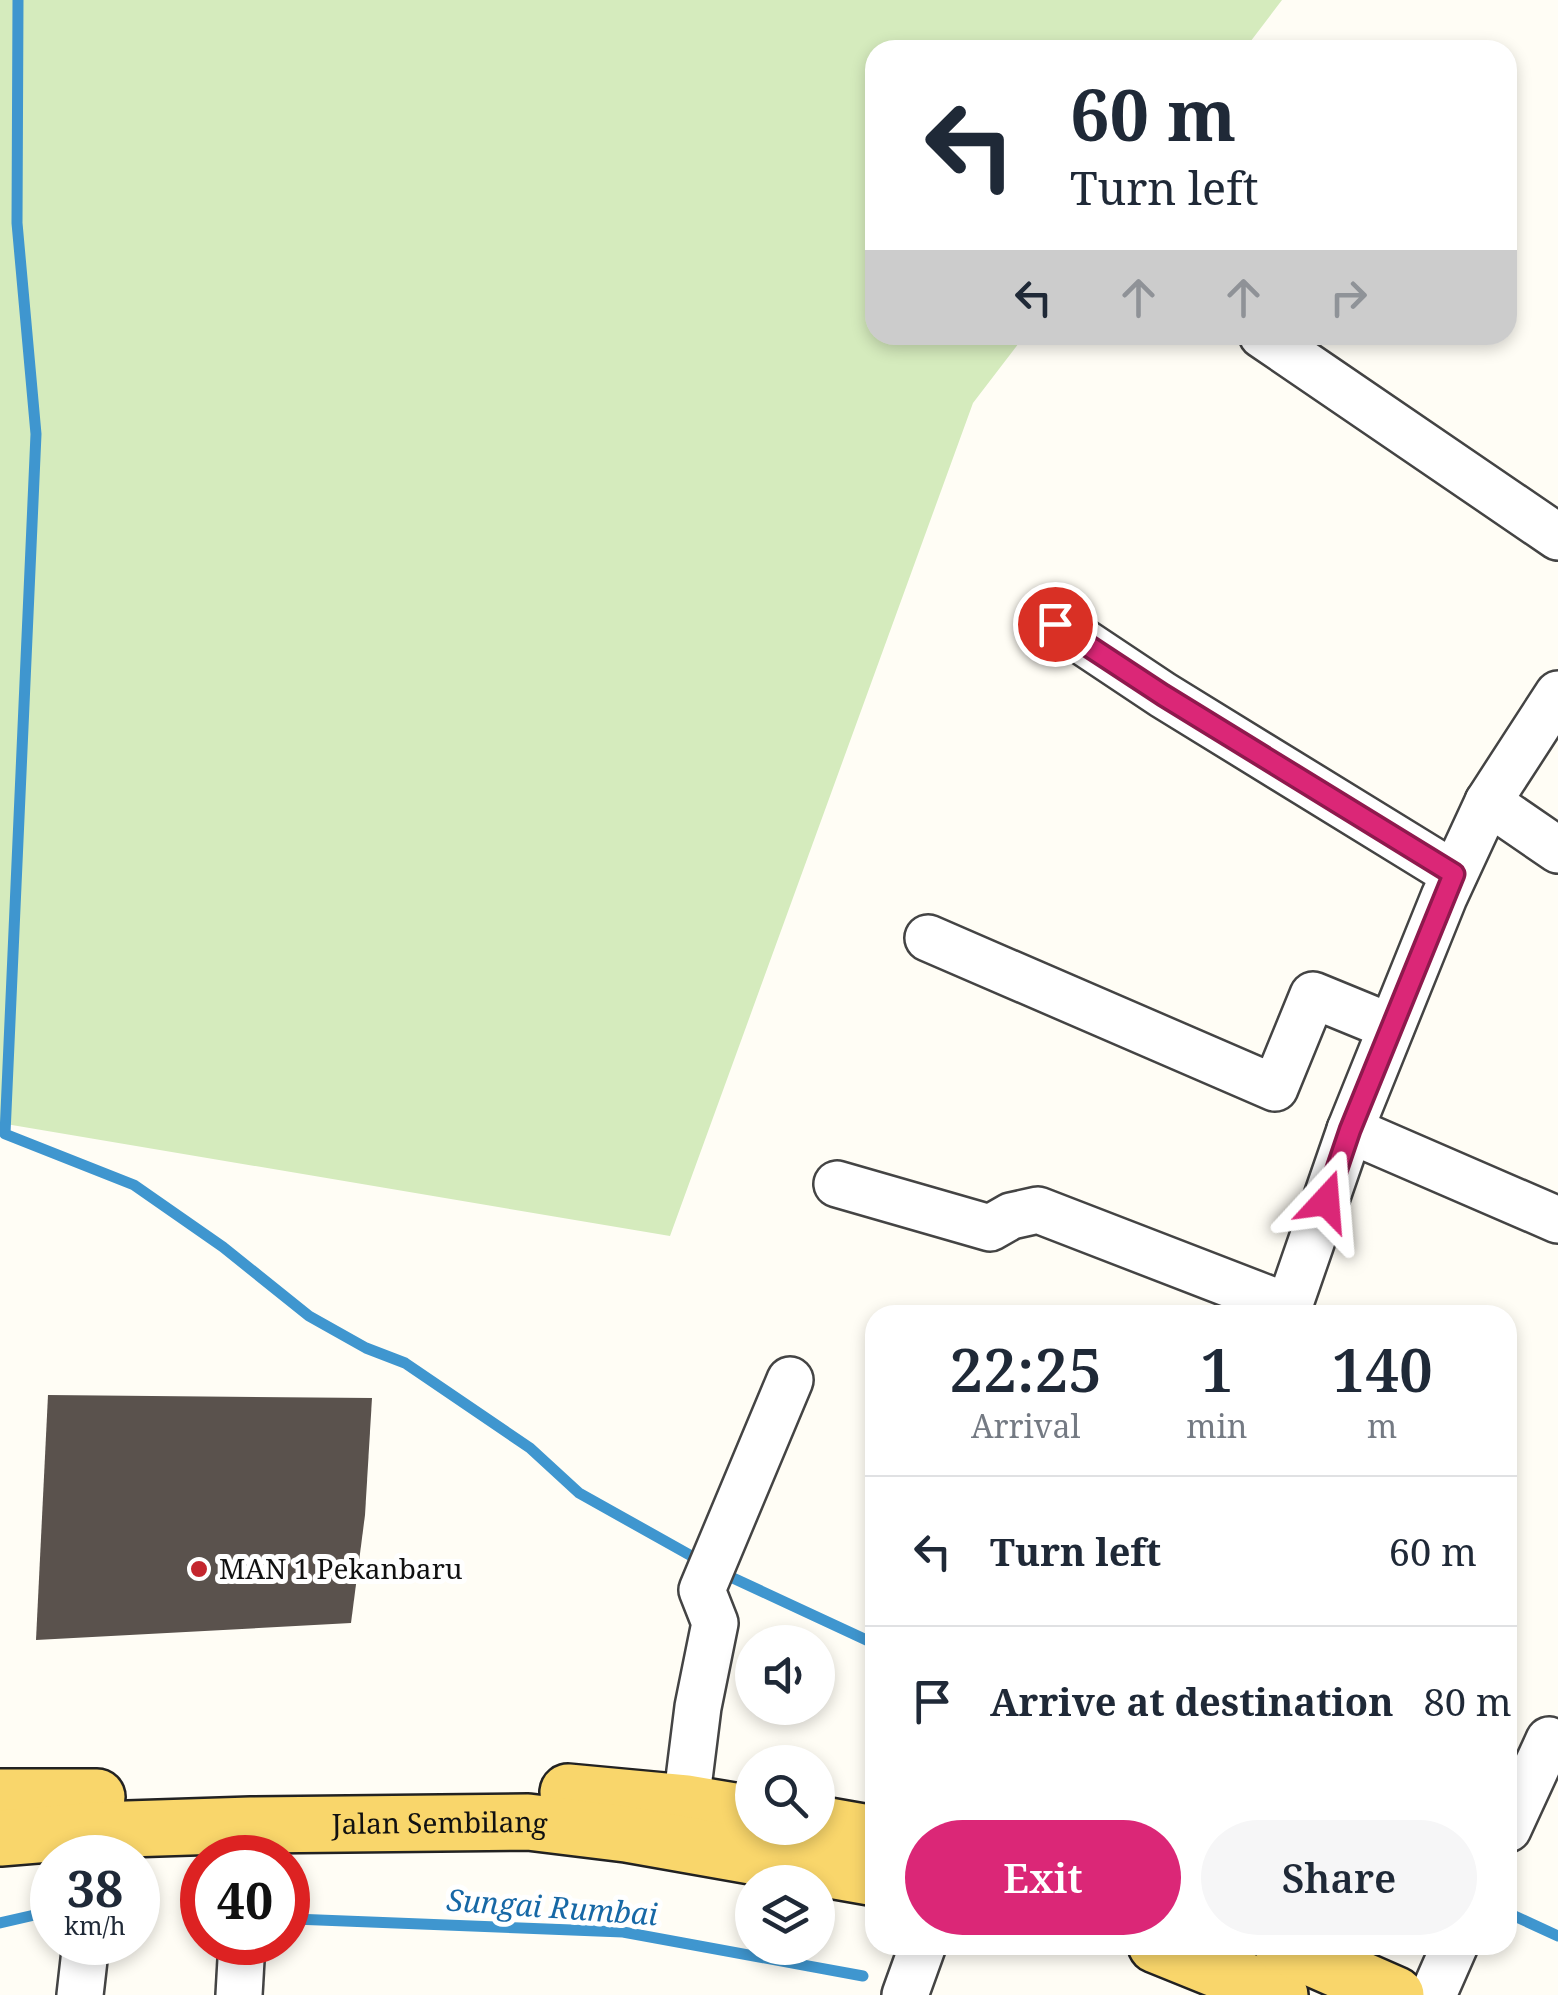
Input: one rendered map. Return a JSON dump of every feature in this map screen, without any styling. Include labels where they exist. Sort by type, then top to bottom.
[{"type":"main road","name":"Jalan Sembilang","points":[[0,1797],[408,1785],[504,1787],[686,1802],[735,1811]]},
{"type":"main road","name":"Jalan Sembilang","points":[[310,1837],[528,1822],[626,1834],[865,1876]]},
{"type":"main road","points":[[835,1827],[865,1832]]},
{"type":"main road","name":"Jalan Sembilang","points":[[0,1838],[30,1840]]},
{"type":"main road","points":[[1181,1955],[1280,1995]]},
{"type":"main road","points":[[1305,1955],[1396,1995]]},
{"type":"street","points":[[1277,345],[1558,538]]},
{"type":"street","points":[[1055,624],[1454,874]]},
{"type":"street","points":[[1290,1305],[1350,1130],[1454,874],[1488,802],[1558,694]]},
{"type":"street","points":[[1488,802],[1558,850]]},
{"type":"street","points":[[928,938],[1275,1088],[1313,995],[1391,1027]]},
{"type":"street","points":[[1350,1130],[1558,1220]]},
{"type":"street","points":[[837,1184],[990,1228],[1011,1216],[1038,1210],[1273,1305]]},
{"type":"street","points":[[686,1802],[698,1707],[715,1623],[711,1570],[790,1380]]},
{"type":"street","points":[[1517,1809],[1549,1740]]},
{"type":"street","points":[[905,1995],[919,1955]]},
{"type":"street","points":[[1433,1995],[1451,1955]]},
{"type":"street","points":[[80,1995],[83,1965]]},
{"type":"street","points":[[239,1995],[241,1965]]},
{"type":"green space","points":[[0,0],[1282,0],[1252,40],[865,40],[865,345],[1017,345],[973,403],[670,1236],[0,1123]]},
{"type":"building","name":"MAN 1 Pekanbaru","points":[[48,1395],[372,1398],[365,1515],[351,1623],[36,1640]]},
{"type":"waterway","points":[[18,0],[17,223],[36,434],[5,1134],[134,1185],[223,1247],[309,1316],[366,1348],[405,1363],[530,1448],[579,1493],[704,1563]]},
{"type":"waterway","points":[[720,1572],[865,1639]]},
{"type":"waterway","name":"Sungai Rumbai","points":[[0,1923],[30,1916]]},
{"type":"waterway","points":[[1517,1917],[1558,1936]]},
{"type":"waterway","name":"Sungai Rumbai","points":[[310,1920],[623,1932],[863,1976]]},
{"type":"place","name":"MAN 1 Pekanbaru","points":[[199,1569]]},
{"type":"route","points":[[1055,624],[1454,874],[1350,1130],[1326,1201]]}]
